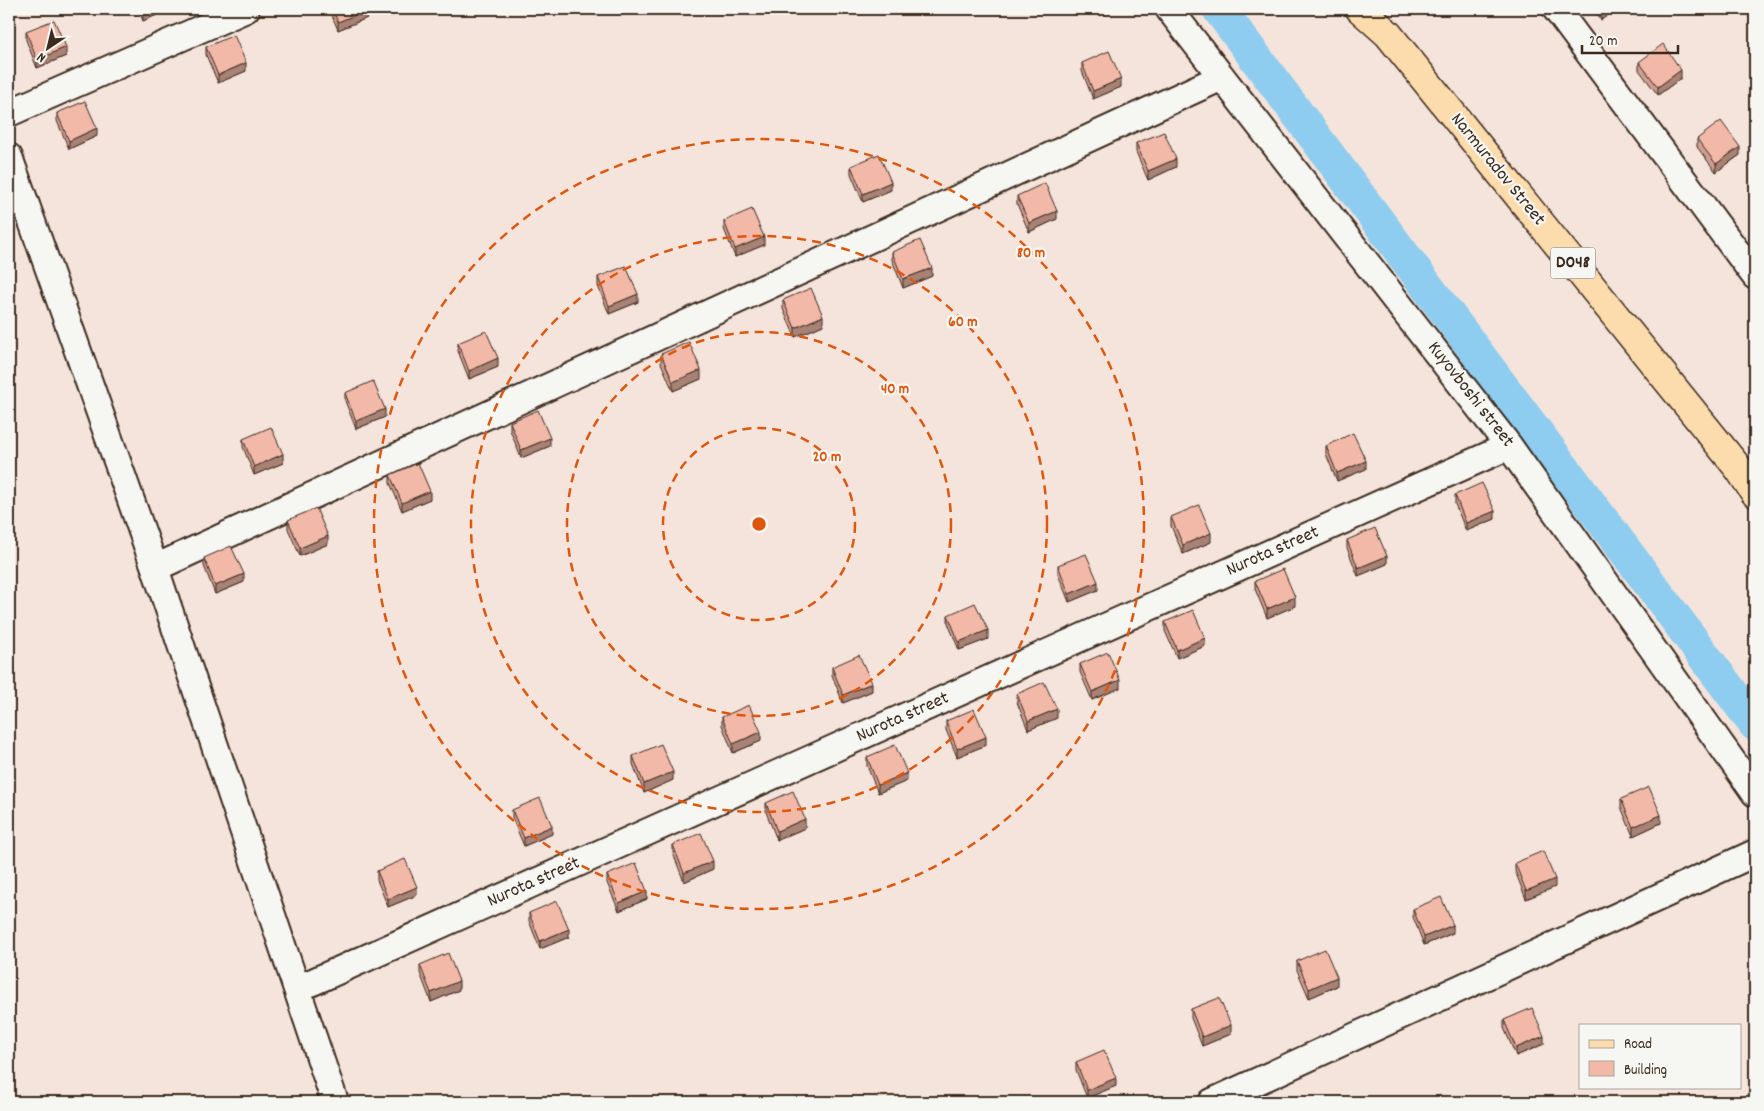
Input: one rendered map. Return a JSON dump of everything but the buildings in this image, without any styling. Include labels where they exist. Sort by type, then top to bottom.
[{"type":"main road","name":"Narmuradov Street","points":[[1360,9],[1388,34],[1755,493]]},
{"type":"main road","name":"Narmuradov Street","points":[[1375,9],[1388,34]]},
{"type":"street","points":[[9,113],[246,9]]},
{"type":"street","name":"Kuyovboshi street","points":[[1168,9],[1509,446],[1755,793]]},
{"type":"street","points":[[1556,9],[1755,276]]},
{"type":"street","points":[[155,568],[1222,77]]},
{"type":"street","points":[[9,157],[155,568],[336,1102]]},
{"type":"street","name":"Nurota street","points":[[298,990],[1509,446]]},
{"type":"street","points":[[1212,1102],[1755,853]]},
{"type":"waterway","points":[[1219,9],[1755,724]]}]
